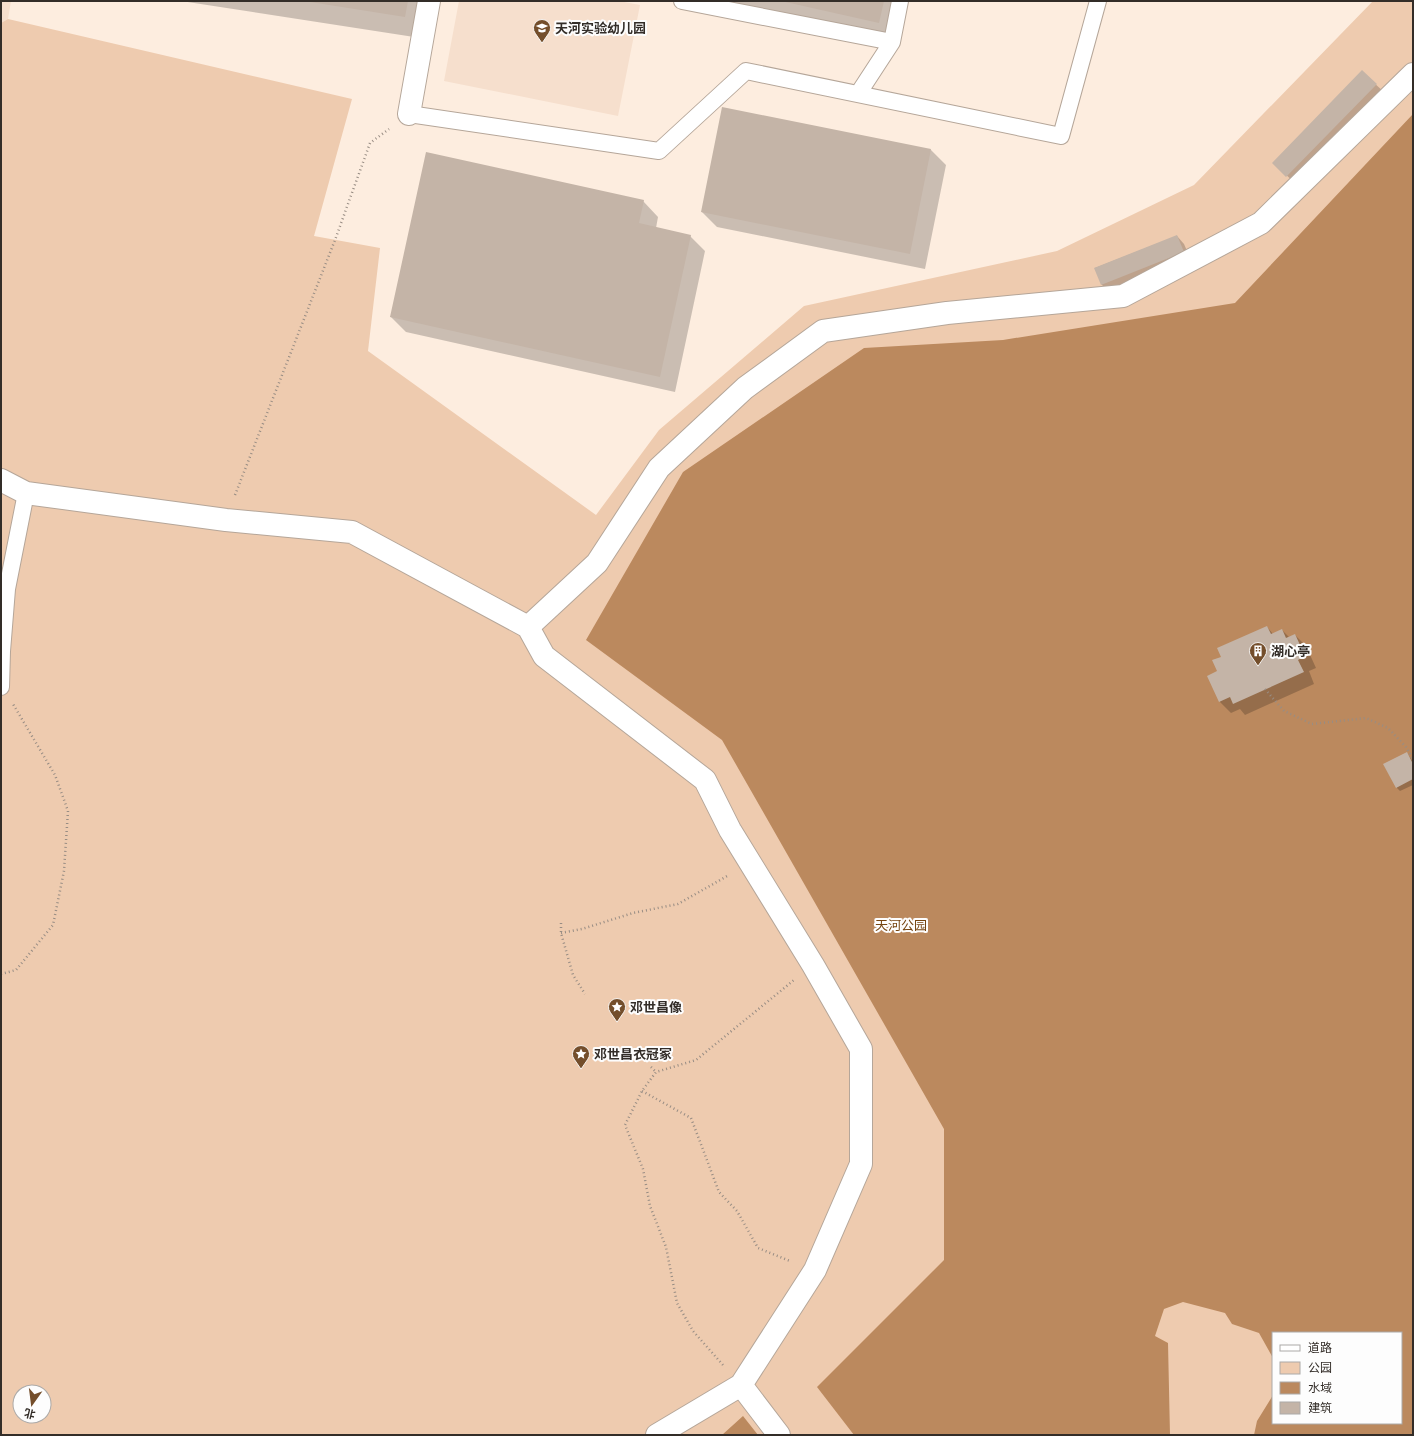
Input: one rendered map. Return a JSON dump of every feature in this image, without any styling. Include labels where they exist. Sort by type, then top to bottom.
[{"type":"street","points":[[409,114],[429,1]]},
{"type":"street","points":[[528,628],[596,563],[659,468],[745,388],[823,330],[947,313],[1123,296],[1261,223],[1413,74]]},
{"type":"street","points":[[1,480],[26,493],[226,520],[352,532],[528,628],[544,656],[705,780],[730,830],[813,965],[861,1049],[861,1164],[815,1270],[741,1385],[658,1435]]},
{"type":"street","points":[[741,1385],[779,1435]]},
{"type":"lane","points":[[682,1],[892,42]]},
{"type":"lane","points":[[858,94],[892,42],[900,1]]},
{"type":"lane","points":[[409,114],[659,151],[746,71],[1061,136],[1098,1]]},
{"type":"lane","points":[[1,686],[6,589],[26,493]]},
{"type":"path","points":[[226,520],[335,240],[370,143],[409,114]]},
{"type":"path","points":[[1,686],[54,775],[68,811],[64,871],[53,925],[16,970],[1,974]]},
{"type":"path","points":[[1265,689],[1284,711],[1312,724],[1366,718],[1388,728],[1406,747],[1413,759]]},
{"type":"path","points":[[561,933],[582,929],[633,913],[678,904],[751,862]]},
{"type":"path","points":[[561,923],[561,933],[573,975],[585,994]]},
{"type":"path","points":[[741,1385],[693,1331],[677,1303],[666,1247],[650,1206],[643,1169],[625,1125],[642,1091],[656,1072],[696,1060],[739,1023],[813,965]]},
{"type":"path","points":[[651,1068],[656,1072]]},
{"type":"path","points":[[642,1091],[691,1118],[719,1192],[737,1211],[758,1248],[815,1270]]},
{"type":"shaded area","points":[[1,1],[11,1],[8,19],[1,23]]},
{"type":"shaded area","name":"天河实验幼儿园","points":[[459,1],[619,1],[640,5],[618,116],[444,81]]},
{"type":"green space","name":"天河公园","points":[[1373,1],[1413,1],[1413,1435],[1,1435],[1,23],[8,19],[352,99],[314,236],[380,248],[368,351],[596,515],[659,430],[804,306],[1057,251],[1194,185]]},
{"type":"water","points":[[1413,114],[1413,1435],[1254,1435],[1257,1421],[1272,1397],[1272,1424],[1402,1424],[1402,1332],[1272,1332],[1272,1356],[1259,1333],[1232,1324],[1225,1313],[1183,1302],[1164,1309],[1155,1336],[1168,1343],[1170,1435],[854,1435],[817,1387],[944,1260],[944,1129],[722,740],[586,640],[683,472],[864,348],[1003,340],[1235,303]]},
{"type":"water","points":[[743,1416],[758,1435],[722,1435]]},
{"type":"building","points":[[304,1],[408,1],[405,17]]},
{"type":"building","points":[[781,1],[884,1],[879,23]]},
{"type":"building","points":[[1362,70],[1377,84],[1286,177],[1272,163]]},
{"type":"building","points":[[722,107],[931,149],[910,254],[701,212]]},
{"type":"building","points":[[426,152],[644,200],[639,223],[691,235],[660,377],[390,317]]},
{"type":"building","points":[[1177,235],[1184,252],[1101,285],[1094,268]]},
{"type":"building","name":"湖心亭","points":[[1267,626],[1271,634],[1282,629],[1286,638],[1295,634],[1305,656],[1298,660],[1304,672],[1233,704],[1230,697],[1219,702],[1207,676],[1217,671],[1212,660],[1221,657],[1217,648]]},
{"type":"building","points":[[1407,752],[1413,764],[1413,779],[1396,788],[1383,764]]},
{"type":"place","name":"天河实验幼儿园","points":[[542,43]]},
{"type":"place","name":"湖心亭","points":[[1258,666]]},
{"type":"place","name":"邓世昌像","points":[[617,1022]]},
{"type":"place","name":"邓世昌衣冠冢","points":[[581,1069]]}]
